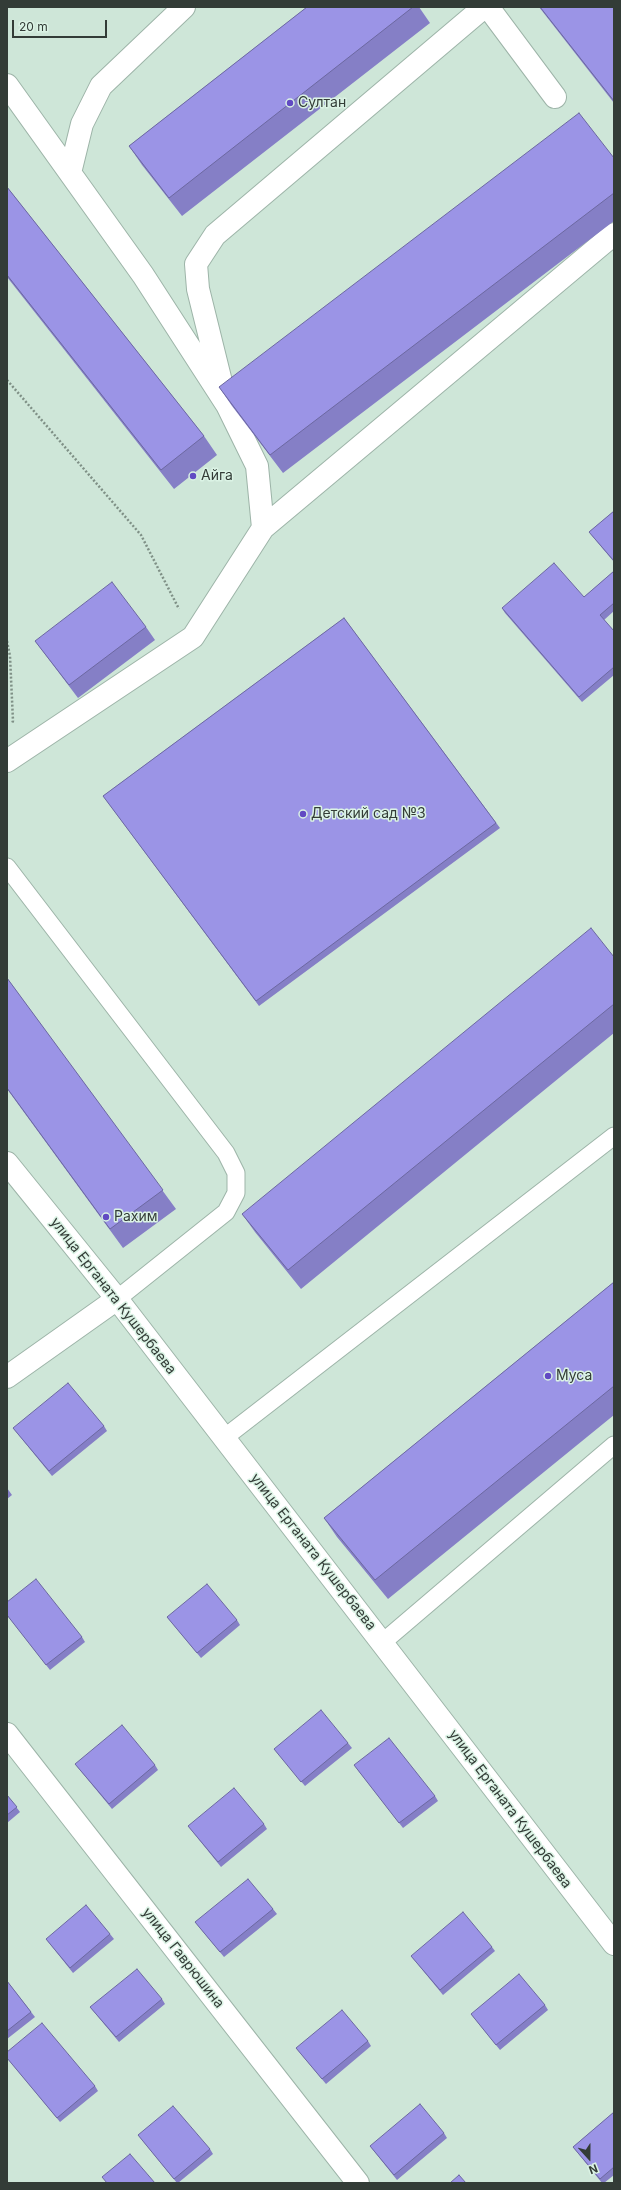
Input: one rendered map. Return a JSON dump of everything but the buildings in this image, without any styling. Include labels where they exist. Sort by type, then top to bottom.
[{"type":"street","points":[[70,173],[82,124],[101,86],[184,7]]},
{"type":"street","points":[[227,404],[198,289],[196,264],[215,235],[484,7]]},
{"type":"street","points":[[488,7],[556,97]]},
{"type":"street","points":[[7,85],[143,275],[227,404],[257,466],[263,528]]},
{"type":"street","points":[[7,761],[193,637],[263,528],[614,234]]},
{"type":"street","name":"улица Ерганата Кушербаева","points":[[7,1163],[117,1299],[383,1642],[614,1944]]},
{"type":"street","points":[[7,1377],[117,1299]]},
{"type":"street","name":"улица Гаврюшина","points":[[7,1734],[358,2183]]},
{"type":"lane","points":[[7,867],[226,1153],[236,1173],[236,1193],[226,1212],[117,1299]]},
{"type":"lane","points":[[224,1438],[614,1136]]},
{"type":"lane","points":[[383,1642],[614,1445]]},
{"type":"path","points":[[7,380],[141,535],[193,637]]},
{"type":"path","points":[[7,641],[10,656],[13,721],[10,726]]},
{"type":"place","name":"Султан","points":[[290,103]]},
{"type":"place","name":"Айга","points":[[193,476]]},
{"type":"place","name":"Детский сад №3","points":[[303,814]]},
{"type":"place","name":"Рахим","points":[[106,1217]]},
{"type":"place","name":"Муса","points":[[548,1376]]}]
